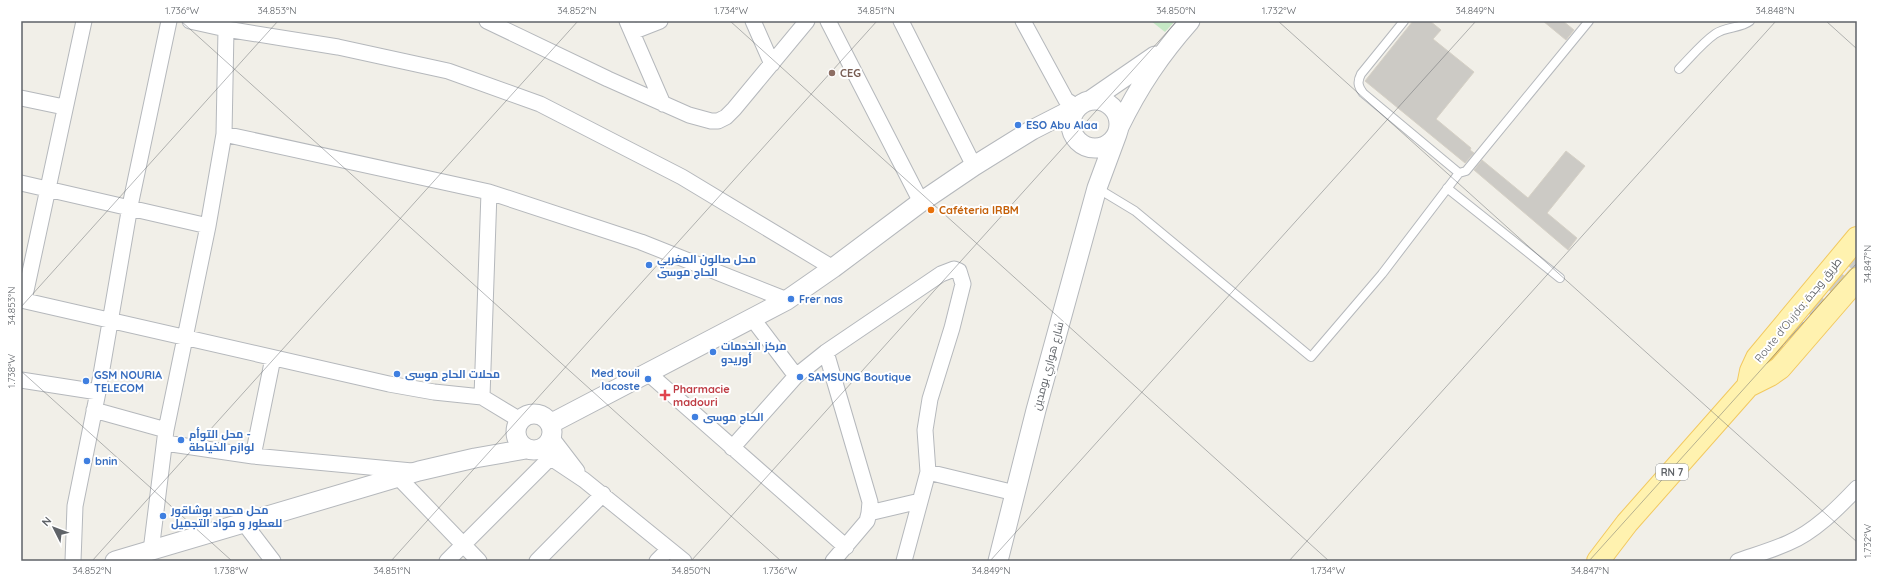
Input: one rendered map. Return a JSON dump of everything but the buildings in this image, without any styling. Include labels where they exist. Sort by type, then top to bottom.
[{"type":"main road","name":"Route d'Oujda; طريق وجدة","points":[[1748,386],[1750,371],[1757,358],[1857,238]]},
{"type":"main road","name":"Route d'Oujda; طريق وجدة","points":[[1598,561],[1627,523],[1748,386],[1770,376],[1780,368],[1857,279]]},
{"type":"street","points":[[84,21],[22,300],[396,386],[482,397],[518,425]]},
{"type":"street","points":[[74,561],[75,506],[98,392],[109,320],[130,206],[170,21]]},
{"type":"street","points":[[190,21],[226,29],[338,47],[448,72],[540,104],[682,177],[833,268]]},
{"type":"street","points":[[487,21],[663,104],[696,117],[711,121],[718,121],[726,117],[734,110],[807,21]]},
{"type":"street","points":[[660,21],[630,27],[663,104]]},
{"type":"street","points":[[753,21],[772,64]]},
{"type":"street","points":[[828,21],[921,202]]},
{"type":"street","points":[[901,21],[974,166]]},
{"type":"street","points":[[1023,21],[1066,100],[1084,104],[1098,100],[1112,106],[1119,119],[1118,130],[1113,140],[1102,147],[1083,144],[1068,134],[1056,130],[1044,128],[1032,130]]},
{"type":"street","points":[[447,561],[464,545],[544,443],[648,373],[787,300],[833,268],[921,202],[974,166],[1032,130],[1084,104],[1165,50],[1190,21]]},
{"type":"street","points":[[150,551],[165,436],[208,226],[224,134],[226,29]]},
{"type":"street","name":"شارع هواري بومدين","points":[[998,561],[1099,180],[1118,130],[1140,87],[1165,50]]},
{"type":"street","points":[[21,98],[64,108]]},
{"type":"street","points":[[1084,104],[1071,121],[1074,136],[1098,158],[1099,180]]},
{"type":"street","points":[[224,134],[489,192],[641,242],[787,300]]},
{"type":"street","points":[[21,183],[130,206],[208,226]]},
{"type":"street","points":[[482,397],[489,192]]},
{"type":"street","points":[[732,448],[796,376],[826,352],[941,274],[954,269],[960,271],[963,284],[952,328],[930,399],[925,430],[928,472],[904,561]]},
{"type":"street","points":[[752,318],[796,376]]},
{"type":"street","points":[[826,352],[870,502],[867,521],[833,561]]},
{"type":"street","points":[[253,456],[273,358]]},
{"type":"street","points":[[648,373],[846,547]]},
{"type":"street","points":[[21,380],[98,392]]},
{"type":"street","points":[[94,410],[165,436],[253,456],[419,471]]},
{"type":"street","points":[[475,458],[530,414],[536,414],[547,419],[544,443]]},
{"type":"street","points":[[518,425],[518,440],[544,443],[584,480],[684,561]]},
{"type":"street","points":[[116,561],[419,471],[544,443]]},
{"type":"street","points":[[544,443],[584,480]]},
{"type":"street","points":[[928,472],[1015,493]]},
{"type":"street","points":[[399,478],[479,561]]},
{"type":"street","points":[[1738,561],[1789,543],[1810,530],[1828,516],[1857,488]]},
{"type":"street","points":[[537,561],[603,494]]},
{"type":"street","points":[[869,513],[920,501]]},
{"type":"street","points":[[244,523],[273,561]]},
{"type":"street","points":[[657,561],[669,549]]},
{"type":"lane","points":[[1404,21],[1361,74],[1358,80],[1358,86],[1363,93],[1459,173]]},
{"type":"lane","points":[[1099,180],[1311,357],[1382,274],[1459,173],[1466,171],[1589,21]]},
{"type":"lane","points":[[1679,69],[1715,34],[1728,28],[1742,26],[1750,21]]},
{"type":"lane","points":[[1447,188],[1560,278]]},
{"type":"green space","points":[[1151,21],[1175,21],[1165,32]]},
{"type":"tunnel","points":[[1749,385],[1857,261]]},
{"type":"place","name":"CEG","points":[[832,73]]},
{"type":"place","name":"ESO Abu Alaa","points":[[1018,125]]},
{"type":"place","name":"Caféteria IRBM","points":[[931,210]]},
{"type":"place","name":"محل صالون المغربي الحاج موسى","points":[[649,265]]},
{"type":"place","name":"Frer nas","points":[[791,299]]},
{"type":"place","name":"مركز الخدمات أوريدو","points":[[713,352]]},
{"type":"place","name":"محلات الحاج موسى","points":[[397,374]]},
{"type":"place","name":"SAMSUNG Boutique","points":[[800,377]]},
{"type":"place","name":"Med touil lacoste","points":[[648,379]]},
{"type":"place","name":"GSM NOURIA TELECOM","points":[[86,381]]},
{"type":"place","name":"Pharmacie madouri","points":[[665,395]]},
{"type":"place","name":"الحاج موسى","points":[[695,417]]},
{"type":"place","name":"محل التوأم - لوازم الخياطة","points":[[181,440]]},
{"type":"place","name":"bnin","points":[[87,461]]},
{"type":"place","name":"محل محمد بوشاقور للعطور و مواد التجميل","points":[[163,516]]}]
